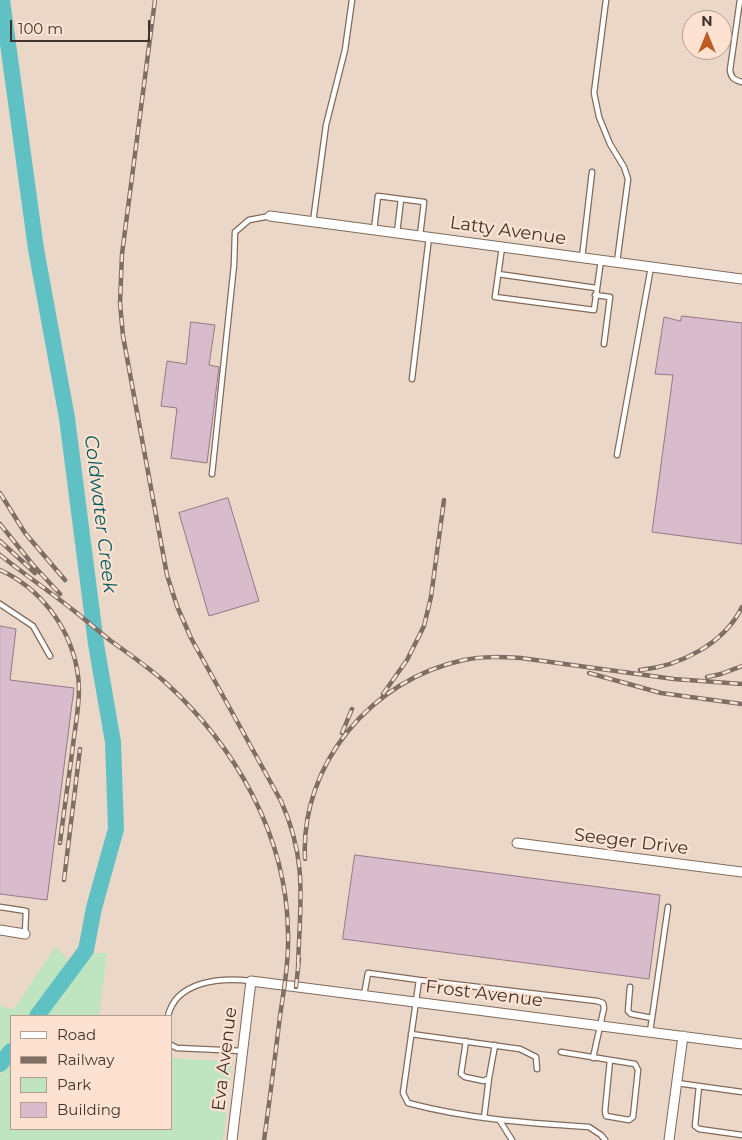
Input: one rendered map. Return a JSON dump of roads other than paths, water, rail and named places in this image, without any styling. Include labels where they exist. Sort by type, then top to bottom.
[{"type":"street","name":"Latty Avenue","points":[[270,216],[742,279]]},
{"type":"street","name":"Seeger Drive","points":[[517,843],[742,872]]},
{"type":"street","points":[[0,930],[25,934]]},
{"type":"street","name":"Frost Avenue","points":[[251,981],[742,1044]]},
{"type":"street","name":"Eva Avenue","points":[[232,1140],[251,981]]},
{"type":"street","points":[[669,1140],[683,1036]]},
{"type":"lane","points":[[313,222],[326,125],[345,50],[352,0]]},
{"type":"lane","points":[[606,0],[594,93],[599,117],[628,179],[617,262]]},
{"type":"lane","points":[[740,0],[730,76],[735,81],[742,82]]},
{"type":"lane","points":[[582,258],[592,172]]},
{"type":"lane","points":[[374,230],[378,196],[424,202],[424,237],[412,379]]},
{"type":"lane","points":[[397,233],[401,199]]},
{"type":"lane","points":[[212,474],[234,265],[235,232],[249,220],[270,216]]},
{"type":"lane","points":[[502,247],[495,297],[594,310],[601,260]]},
{"type":"lane","points":[[617,455],[651,267]]},
{"type":"lane","points":[[498,274],[596,288]]},
{"type":"lane","points":[[595,295],[610,297],[604,344]]},
{"type":"lane","points":[[0,604],[33,626],[50,656]]},
{"type":"lane","points":[[0,907],[26,911],[25,934]]},
{"type":"lane","points":[[650,1032],[668,907]]},
{"type":"lane","points":[[364,995],[368,973],[597,1001],[603,1003],[604,1008],[594,1058]]},
{"type":"lane","name":"Frost Avenue","points":[[168,1015],[180,995],[199,985],[221,979],[251,981]]},
{"type":"lane","points":[[419,980],[403,1093],[408,1103],[434,1110],[500,1121],[589,1127],[605,1140]]},
{"type":"lane","points":[[630,986],[628,1011],[631,1014],[652,1018]]},
{"type":"lane","points":[[411,1034],[520,1049],[536,1057],[537,1069]]},
{"type":"lane","points":[[466,1041],[461,1074],[465,1077],[484,1081],[489,1078]]},
{"type":"lane","points":[[484,1118],[495,1045]]},
{"type":"lane","points":[[172,1046],[243,1051]]},
{"type":"lane","points":[[560,1052],[594,1058],[610,1060],[635,1064],[638,1070],[633,1117],[629,1120],[606,1116],[610,1060]]},
{"type":"lane","points":[[677,1084],[742,1092]]},
{"type":"lane","points":[[699,1086],[695,1126],[699,1129],[742,1135]]},
{"type":"lane","points":[[500,1121],[512,1140]]},
{"type":"waterway","name":"Coldwater Creek","points":[[2,0],[36,249],[67,418],[96,644],[113,742],[116,829],[94,908],[86,950],[38,1015]]},
{"type":"waterway","name":"Coldwater Creek","points":[[0,1064],[10,1052]]},
{"type":"railway","points":[[155,0],[122,254],[120,303],[123,336],[167,575],[177,606],[191,638],[281,801],[290,823],[299,863],[301,902],[298,966]]},
{"type":"railway","points":[[0,493],[25,533],[65,580]]},
{"type":"railway","points":[[383,694],[407,660],[424,626],[431,597],[444,500]]},
{"type":"railway","points":[[0,524],[33,565],[60,594]]},
{"type":"railway","points":[[0,541],[35,573]]},
{"type":"railway","points":[[0,555],[165,682],[191,707],[214,735],[235,764],[253,796],[267,828],[278,862],[285,897],[288,933],[286,975],[264,1140]]},
{"type":"railway","points":[[0,570],[28,587],[51,610],[67,638],[77,669],[79,687],[78,707],[60,843]]},
{"type":"railway","points":[[640,670],[670,664],[699,651],[724,632],[742,607]]},
{"type":"railway","points":[[305,859],[307,824],[315,791],[329,759],[348,731],[372,706],[400,686],[431,670],[471,659],[492,657],[521,658],[674,679],[742,684]]},
{"type":"railway","points":[[707,677],[742,666]]},
{"type":"railway","points":[[589,673],[661,693],[742,704]]},
{"type":"railway","points":[[342,733],[352,709]]},
{"type":"railway","points":[[64,880],[80,749]]},
{"type":"railway","points":[[296,987],[299,959]]}]
